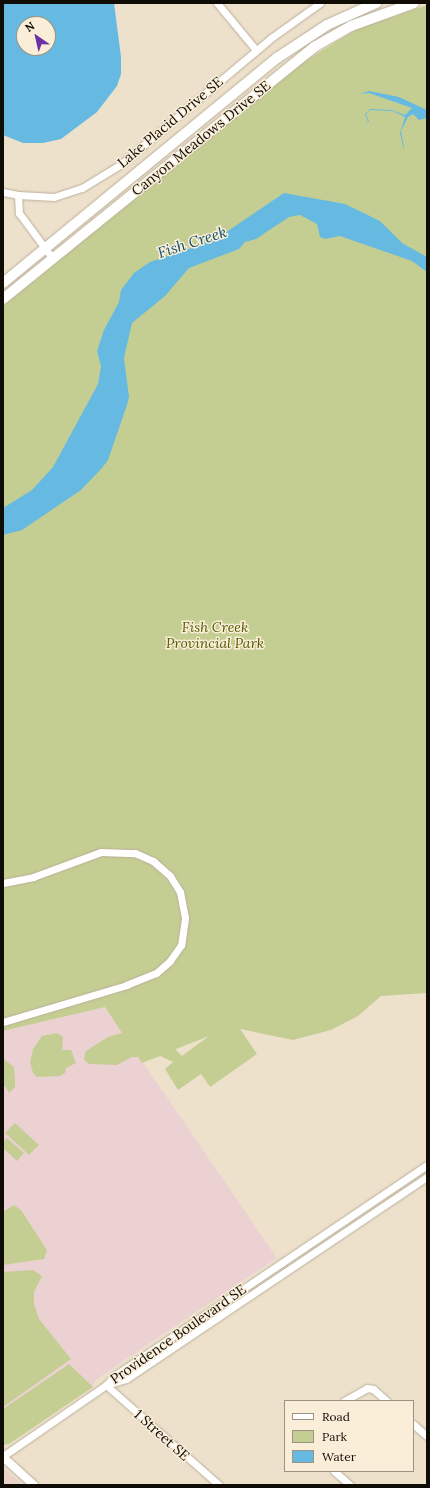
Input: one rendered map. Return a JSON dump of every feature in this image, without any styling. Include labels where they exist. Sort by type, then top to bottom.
[{"type":"main road","name":"Canyon Meadows Drive SE","points":[[3,283],[278,58],[327,25],[376,3]]},
{"type":"main road","name":"Canyon Meadows Drive SE","points":[[3,300],[314,47],[351,26],[414,3]]},
{"type":"street","points":[[218,3],[256,50]]},
{"type":"street","name":"Lake Placid Drive SE","points":[[3,192],[18,195],[54,196],[82,188],[121,164],[256,50],[320,3]]},
{"type":"street","points":[[18,195],[19,213],[53,259]]},
{"type":"street","points":[[3,883],[33,877],[101,852],[135,852],[158,864],[175,883],[182,900],[185,922],[182,940],[177,953],[156,973],[127,985],[3,1022]]},
{"type":"street","name":"Providence Boulevard SE","points":[[106,1385],[114,1376],[427,1165]]},
{"type":"street","name":"Providence Boulevard SE","points":[[106,1385],[126,1379],[427,1177]]},
{"type":"street","points":[[34,1485],[3,1457],[106,1385]]},
{"type":"street","name":"1 Street SE","points":[[106,1385],[219,1485]]},
{"type":"street","points":[[346,1400],[367,1388],[376,1391],[386,1400]]},
{"type":"street","points":[[414,1425],[427,1436]]},
{"type":"street","points":[[335,1472],[350,1485]]},
{"type":"shaded area","points":[[105,1007],[277,1258],[104,1374],[94,1382],[94,1385],[13,1441],[3,1442],[3,1031]]},
{"type":"shaded area","points":[[3,1468],[23,1485],[3,1485]]},
{"type":"green space","name":"Fish Creek Provincial Park","points":[[427,5],[427,993],[381,996],[358,1016],[331,1030],[293,1040],[240,1029],[257,1054],[210,1087],[201,1074],[178,1090],[165,1069],[173,1062],[160,1056],[142,1063],[138,1057],[132,1057],[117,1065],[89,1064],[84,1060],[85,1052],[89,1049],[108,1037],[122,1033],[105,1007],[3,1031],[3,306],[297,66],[357,29]],"holes":[[[209,1036],[182,1056],[176,1049]]]},
{"type":"green space","points":[[57,1033],[63,1037],[62,1050],[71,1050],[76,1063],[66,1068],[65,1073],[60,1076],[37,1077],[33,1073],[30,1062],[33,1049],[42,1036]]},
{"type":"green space","points":[[5,1060],[14,1067],[15,1087],[9,1093],[5,1086],[3,1087],[3,1061]]},
{"type":"green space","points":[[15,1123],[39,1145],[29,1155],[5,1133]]},
{"type":"green space","points":[[7,1138],[24,1153],[17,1161],[3,1148],[3,1142]]},
{"type":"green space","points":[[14,1205],[21,1210],[47,1250],[44,1259],[3,1265],[3,1212]]},
{"type":"green space","points":[[33,1270],[42,1276],[34,1292],[34,1304],[39,1319],[71,1359],[3,1407],[3,1272]]},
{"type":"green space","points":[[69,1364],[93,1387],[9,1444],[3,1445],[3,1409]]},
{"type":"water","points":[[3,3],[114,3],[121,57],[121,74],[117,86],[97,112],[61,139],[43,143],[23,143],[3,135]]},
{"type":"water","points":[[369,91],[399,97],[427,110],[427,118],[419,120],[413,114],[408,117],[401,131],[404,150],[400,133],[405,117],[393,111],[370,110],[366,114],[369,121],[364,126],[368,121],[365,114],[370,109],[392,110],[405,115],[412,108],[369,93],[360,94]]},
{"type":"water","points":[[284,193],[345,204],[380,221],[402,243],[427,257],[427,272],[412,261],[340,236],[325,239],[320,237],[317,224],[300,215],[289,217],[256,239],[245,242],[239,249],[189,268],[165,296],[132,323],[124,358],[129,397],[108,460],[81,490],[22,530],[3,535],[3,508],[32,490],[53,467],[98,384],[101,366],[97,351],[104,330],[119,302],[121,290],[134,273],[150,262],[201,245],[222,235]]},
{"type":"water label","name":"Fish Creek","points":[[192,242]]}]
